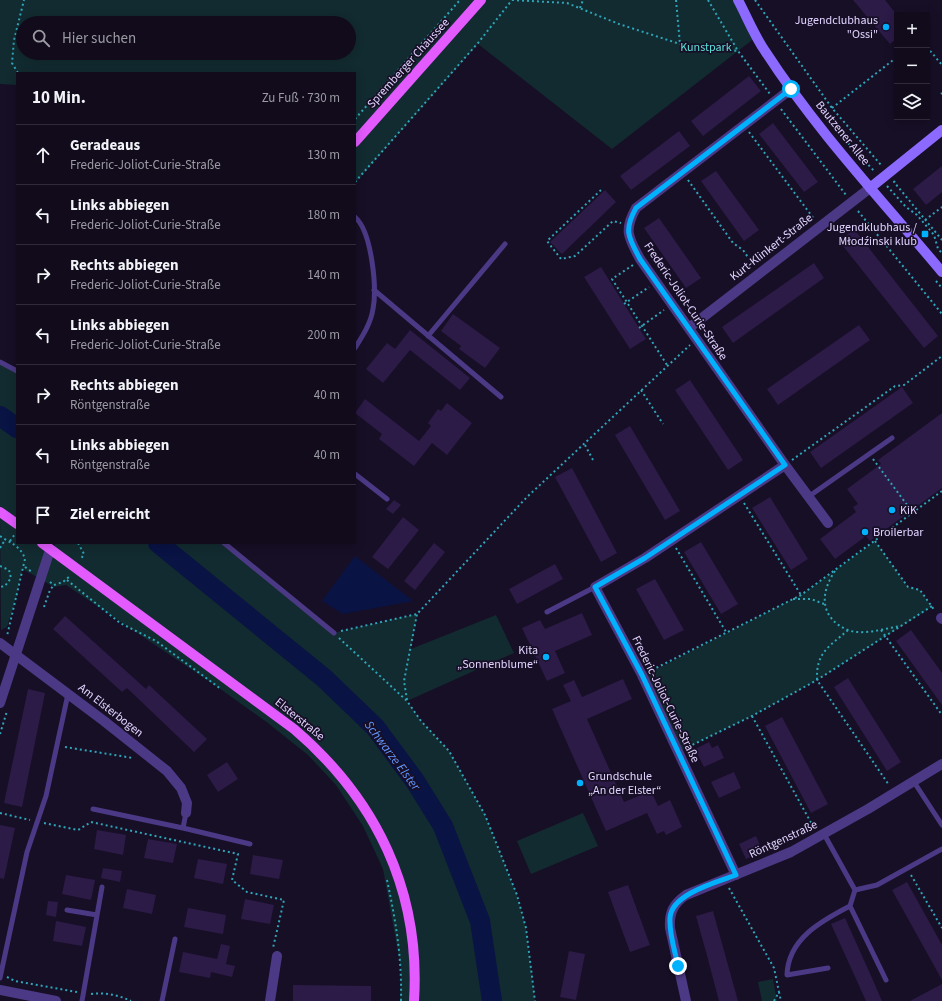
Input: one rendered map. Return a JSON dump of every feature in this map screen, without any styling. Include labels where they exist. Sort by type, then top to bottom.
[{"type":"main road","name":"Spremberger Chaussee","points":[[356,141],[481,0]]},
{"type":"main road","points":[[0,512],[16,523]]},
{"type":"main road","name":"Elsterstraße","points":[[53,546],[102,586],[288,725],[315,748],[339,773],[365,807],[377,826],[393,862],[401,885],[407,908],[413,950],[414,1001]]},
{"type":"street","name":"Bautzener Allee","points":[[738,0],[764,50],[791,89],[870,188],[942,272]]},
{"type":"street","points":[[628,225],[636,208],[791,89]]},
{"type":"street","points":[[870,188],[942,130]]},
{"type":"street","name":"Kurt-Klinkert-Straße","points":[[689,328],[759,272],[870,188]]},
{"type":"street","name":"Frederic-Joliot-Curie-Straße","points":[[628,225],[632,244],[640,259],[785,465],[828,523]]},
{"type":"street","points":[[595,587],[672,540],[785,465]]},
{"type":"street","points":[[0,703],[53,546]]},
{"type":"street","name":"Frederic-Joliot-Curie-Straße","points":[[595,587],[642,675],[736,875]]},
{"type":"street","name":"Am Elsterbogen","points":[[2,644],[68,693],[173,777],[181,788],[186,800],[186,813]]},
{"type":"street","name":"Röntgenstraße","points":[[686,1001],[670,928],[670,916],[673,907],[686,895],[791,852],[822,836],[942,764]]},
{"type":"street","points":[[270,1001],[277,956]]},
{"type":"street","points":[[0,990],[56,1001]]},
{"type":"lane","points":[[356,218],[359,221],[370,249],[374,290],[373,310],[363,336],[356,346]]},
{"type":"lane","points":[[428,336],[505,244]]},
{"type":"lane","points":[[374,290],[501,397]]},
{"type":"lane","points":[[0,362],[16,371]]},
{"type":"lane","points":[[808,497],[892,438]]},
{"type":"lane","points":[[356,475],[387,499]]},
{"type":"lane","points":[[225,544],[334,633]]},
{"type":"lane","points":[[547,612],[595,587]]},
{"type":"lane","points":[[0,977],[27,852],[46,796],[68,693]]},
{"type":"lane","points":[[914,782],[942,825]]},
{"type":"lane","points":[[93,809],[250,844]]},
{"type":"lane","points":[[183,828],[186,813]]},
{"type":"lane","points":[[822,836],[855,890],[850,906],[815,926],[802,938],[787,961],[787,975],[828,968]]},
{"type":"lane","points":[[855,890],[877,885],[942,849]]},
{"type":"lane","points":[[82,1001],[102,887]]},
{"type":"lane","points":[[850,906],[886,980]]},
{"type":"lane","points":[[67,910],[97,915]]},
{"type":"lane","points":[[162,1001],[175,939]]},
{"type":"path","points":[[20,16],[24,0]]},
{"type":"path","points":[[356,118],[460,0]]},
{"type":"path","points":[[356,181],[478,43],[512,0],[567,4],[680,44],[738,50]]},
{"type":"path","points":[[580,9],[583,0]]},
{"type":"path","points":[[676,0],[680,44]]},
{"type":"path","points":[[708,0],[738,50],[813,154],[942,314]]},
{"type":"path","points":[[755,0],[832,108],[906,207],[917,215],[934,235],[938,248],[942,253]]},
{"type":"path","points":[[16,32],[12,62],[17,72]]},
{"type":"path","points":[[930,52],[942,66]]},
{"type":"path","points":[[832,108],[894,59]]},
{"type":"path","points":[[744,125],[819,226]]},
{"type":"path","points":[[843,138],[884,176],[894,182],[942,240]]},
{"type":"path","points":[[682,172],[733,243],[743,250],[759,272]]},
{"type":"path","points":[[894,182],[900,178]]},
{"type":"path","points":[[601,190],[546,241],[561,259],[575,256],[613,222],[628,225]]},
{"type":"path","points":[[925,220],[942,207]]},
{"type":"path","points":[[640,259],[611,280],[667,364]]},
{"type":"path","points":[[624,304],[656,282]]},
{"type":"path","points":[[639,328],[672,305]]},
{"type":"path","points":[[407,701],[404,681],[417,614],[527,497],[584,445],[667,364],[696,339]]},
{"type":"path","points":[[785,465],[895,386],[904,385],[942,356]]},
{"type":"path","points":[[641,390],[663,424]]},
{"type":"path","points":[[584,445],[593,460]]},
{"type":"path","points":[[870,454],[913,513]]},
{"type":"path","points":[[642,675],[800,595],[942,491]]},
{"type":"path","points":[[739,496],[800,595]]},
{"type":"path","points":[[10,541],[16,533]]},
{"type":"path","points":[[0,536],[10,541],[24,554],[26,559],[2,644]]},
{"type":"path","points":[[0,548],[6,540]]},
{"type":"path","points":[[672,540],[726,632]]},
{"type":"path","points":[[875,541],[908,587],[920,590],[942,618]]},
{"type":"path","points":[[0,566],[9,570],[11,578],[5,586],[0,587]]},
{"type":"path","points":[[836,570],[827,587],[824,604],[827,613],[835,622],[848,630],[856,632],[903,626]]},
{"type":"path","points":[[67,580],[120,623],[156,641],[225,692]]},
{"type":"path","points":[[790,600],[811,599],[824,604]]},
{"type":"path","points":[[678,752],[752,716],[816,680],[886,637],[932,606]]},
{"type":"path","points":[[334,633],[417,614]]},
{"type":"path","points":[[848,630],[825,649],[816,668],[816,680],[894,794]]},
{"type":"path","points":[[881,630],[942,715]]},
{"type":"path","points":[[334,633],[407,701],[421,721],[449,751],[485,815],[517,895],[526,928],[535,1001]]},
{"type":"path","points":[[752,716],[822,836]]},
{"type":"path","points":[[57,746],[134,758]]},
{"type":"path","points":[[0,813],[78,830],[91,822],[238,854],[232,880],[247,892],[284,900],[272,952],[277,956]]},
{"type":"path","points":[[908,868],[942,928]]},
{"type":"path","points":[[386,876],[394,913],[402,967],[401,1001]]},
{"type":"path","points":[[722,891],[734,886]]},
{"type":"path","points":[[729,888],[774,968],[781,1001]]},
{"type":"path","points":[[0,977],[84,993],[101,992],[124,997],[131,1001]]},
{"type":"path","points":[[774,1001],[779,992]]},
{"type":"green space","points":[[0,0],[479,0],[356,139],[356,72],[16,72],[16,85],[0,84]]},
{"type":"green space","name":"Kunstpark","points":[[483,0],[736,0],[756,37],[612,149],[478,44],[356,182],[356,143]]},
{"type":"green space","points":[[0,363],[16,371],[16,522],[0,511]]},
{"type":"green space","points":[[0,512],[16,524],[16,544],[42,544],[49,550],[39,578],[22,569],[17,595],[7,627],[1,630]]},
{"type":"green space","points":[[875,541],[908,587],[920,590],[932,607],[817,680],[752,716],[678,752],[643,676],[801,595]]},
{"type":"green space","points":[[55,544],[225,544],[333,633],[417,614],[411,649],[496,615],[514,653],[407,701],[421,721],[449,751],[485,815],[517,895],[526,928],[535,1001],[415,1001],[414,950],[394,862],[325,757],[52,549]]},
{"type":"green space","points":[[51,551],[293,730],[364,807],[406,908],[414,1001],[400,1001],[401,968],[383,869],[363,826],[336,785],[308,755],[268,723],[219,688],[66,585],[54,587],[40,579]]},
{"type":"green space","points":[[583,813],[598,846],[531,874],[517,841]]},
{"type":"green space","points":[[773,979],[777,1001],[762,1001],[758,982]]},
{"type":"shaded area","points":[[355,556],[413,601],[343,614],[322,601]]},
{"type":"building","name":"Jugendclubhaus \"Ossi\"","points":[[853,0],[885,0],[895,12],[894,41],[890,44]]},
{"type":"building","points":[[749,76],[761,91],[703,136],[691,121]]},
{"type":"building","points":[[773,123],[818,182],[804,192],[759,134]]},
{"type":"building","points":[[679,131],[690,146],[631,190],[620,176]]},
{"type":"building","points":[[942,166],[942,192],[926,205],[913,189]]},
{"type":"building","points":[[716,171],[759,230],[744,241],[701,181]]},
{"type":"building","points":[[605,190],[616,202],[562,254],[550,242]]},
{"type":"building","points":[[659,218],[701,278],[686,288],[644,228]]},
{"type":"building","points":[[854,229],[938,336],[924,348],[839,241]]},
{"type":"building","points":[[814,263],[824,278],[733,343],[722,327]]},
{"type":"building","points":[[601,267],[646,339],[630,349],[584,277]]},
{"type":"building","points":[[453,314],[500,348],[485,368],[459,349],[461,346],[441,331]]},
{"type":"building","points":[[859,325],[870,340],[778,405],[767,389]]},
{"type":"building","points":[[410,330],[470,378],[460,390],[410,350],[383,383],[366,369],[387,343],[395,349]]},
{"type":"building","points":[[690,380],[743,460],[728,470],[675,390]]},
{"type":"building","points":[[902,387],[913,403],[821,468],[810,452]]},
{"type":"building","points":[[365,399],[419,441],[431,426],[428,423],[438,409],[441,411],[447,403],[472,423],[447,455],[432,443],[414,466],[379,439],[382,434],[356,414]]},
{"type":"building","points":[[942,413],[942,488],[870,541],[866,536],[835,559],[820,539],[856,512],[853,507],[858,504],[847,489],[881,464],[878,460]]},
{"type":"building","points":[[630,426],[680,511],[665,520],[615,435]]},
{"type":"building","points":[[572,468],[617,553],[601,562],[555,477]]},
{"type":"building","points":[[770,497],[808,559],[791,570],[752,508]]},
{"type":"building","points":[[394,500],[401,505],[393,514],[386,509]]},
{"type":"building","points":[[403,517],[419,530],[388,569],[372,557]]},
{"type":"building","points":[[701,542],[738,604],[721,614],[684,552]]},
{"type":"building","points":[[434,543],[445,552],[415,590],[404,581]]},
{"type":"building","points":[[555,564],[563,579],[517,604],[509,589]]},
{"type":"building","points":[[655,579],[684,630],[664,640],[636,589]]},
{"type":"building","points":[[582,613],[592,635],[555,651],[565,673],[547,681],[522,628],[540,620],[545,629]]},
{"type":"building","points":[[65,616],[146,689],[149,685],[207,739],[194,752],[127,688],[122,692],[53,629]]},
{"type":"building","points":[[911,630],[942,673],[942,705],[896,641]]},
{"type":"building","points":[[848,678],[901,762],[887,771],[834,687]]},
{"type":"building","points":[[623,679],[632,699],[587,719],[624,802],[651,791],[658,806],[670,800],[682,827],[666,835],[664,831],[657,834],[647,813],[606,831],[552,709],[571,701],[563,685],[574,680],[582,697]]},
{"type":"building","points":[[28,689],[45,693],[22,807],[4,803]]},
{"type":"building","points":[[782,717],[828,804],[811,813],[765,726]]},
{"type":"building","points":[[709,742],[712,748],[718,745],[724,758],[704,767],[695,749]]},
{"type":"building","points":[[227,762],[238,779],[218,792],[207,775]]},
{"type":"building","points":[[734,772],[741,788],[719,798],[711,782]]},
{"type":"building","points":[[0,825],[15,828],[4,879],[0,878]]},
{"type":"building","points":[[97,830],[126,835],[123,855],[94,849]]},
{"type":"building","points":[[756,836],[763,852],[746,859],[739,844]]},
{"type":"building","points":[[148,839],[177,844],[173,863],[144,858]]},
{"type":"building","points":[[253,855],[283,860],[279,879],[250,874]]},
{"type":"building","points":[[198,859],[227,864],[223,884],[194,878]]},
{"type":"building","points":[[103,868],[122,871],[120,882],[101,878]]},
{"type":"building","points":[[66,875],[95,880],[91,900],[62,894]]},
{"type":"building","points":[[907,882],[942,945],[942,980],[892,890]]},
{"type":"building","points":[[628,885],[650,945],[630,952],[608,892]]},
{"type":"building","points":[[127,889],[156,895],[152,914],[123,908]]},
{"type":"building","points":[[245,899],[274,905],[270,924],[241,919]]},
{"type":"building","points":[[48,901],[58,902],[56,917],[46,915]]},
{"type":"building","points":[[188,908],[226,915],[223,934],[184,927]]},
{"type":"building","points":[[713,911],[738,1001],[719,1001],[696,916]]},
{"type":"building","points":[[845,918],[882,1001],[866,1001],[831,924]]},
{"type":"building","points":[[56,921],[86,927],[82,946],[53,941]]},
{"type":"building","points":[[221,944],[230,946],[226,964],[235,966],[232,977],[211,972],[210,978],[179,972],[183,952],[217,959]]},
{"type":"building","points":[[569,951],[585,954],[576,1000],[560,997]]},
{"type":"building","points":[[942,984],[942,1001],[910,1001]]},
{"type":"building","points":[[293,985],[371,986],[371,1001],[293,1001]]},
{"type":"waterway","name":"Schwarze Elster","points":[[0,416],[16,427]]},
{"type":"waterway","name":"Schwarze Elster","points":[[159,544],[324,678],[375,727],[415,781],[443,826],[480,921],[492,1001]]},
{"type":"place","name":"Jugendclubhaus \"Ossi\"","points":[[886,27]]},
{"type":"place","name":"Jugendklubhaus / Młodźinski klub","points":[[925,234]]},
{"type":"place","name":"KiK","points":[[892,510]]},
{"type":"place","name":"Broilerbar","points":[[865,532]]},
{"type":"place","name":"Kita „Sonnenblume“","points":[[546,657]]},
{"type":"place","name":"Grundschule „An der Elster“","points":[[580,783]]},
{"type":"route","points":[[678,966],[670,928],[670,916],[673,907],[686,895],[736,875],[642,675],[595,587],[645,558],[785,465],[640,259],[632,244],[628,225],[636,208],[791,89]]}]
